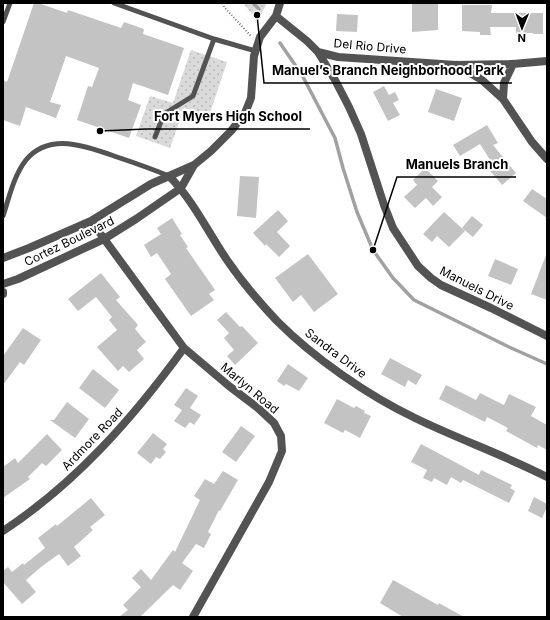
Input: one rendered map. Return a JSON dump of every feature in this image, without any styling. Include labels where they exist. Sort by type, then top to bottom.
[{"type":"street","name":"Cortez Boulevard","points":[[3,258],[91,221],[151,184],[194,165],[211,151],[231,131],[244,113],[251,98],[254,56],[260,37],[276,16],[280,3]]},
{"type":"street","name":"Del Rio Drive","points":[[276,16],[318,52],[338,57],[456,65],[513,64],[547,61]]},
{"type":"street","name":"Manuels Drive","points":[[318,52],[350,107],[364,142],[384,206],[393,228],[418,266],[441,285],[547,336]]},
{"type":"street","points":[[503,99],[504,83],[513,64]]},
{"type":"street","points":[[456,65],[482,80],[503,99],[532,142],[547,159]]},
{"type":"street","name":"Cortez Boulevard","points":[[3,284],[24,276],[104,239],[181,188],[194,165]]},
{"type":"street","name":"Sandra Drive","points":[[169,176],[181,188],[227,260],[248,287],[277,321],[300,342],[324,361],[374,395],[413,417],[521,464],[547,477]]},
{"type":"street","name":"Marlyn Road","points":[[91,221],[184,348],[258,408],[274,423],[281,436],[282,451],[269,482],[193,617]]},
{"type":"street","name":"Ardmore Road","points":[[3,531],[45,501],[103,447],[154,389],[184,348]]},
{"type":"lane","points":[[3,22],[10,3]]},
{"type":"lane","points":[[114,3],[214,39],[257,47]]},
{"type":"lane","points":[[155,137],[164,114],[193,96],[214,39]]},
{"type":"lane","points":[[3,216],[21,167],[35,151],[50,145],[63,143],[77,144],[148,167],[169,176]]},
{"type":"path","points":[[223,3],[224,7],[257,47]]},
{"type":"shaded area","points":[[243,3],[267,3],[258,21]]},
{"type":"shaded area","points":[[191,50],[227,62],[209,116],[184,108],[170,148],[136,136],[150,96],[173,103]]},
{"type":"building","points":[[34,3],[67,13],[68,10],[121,28],[124,22],[144,29],[143,34],[184,48],[168,95],[133,83],[128,100],[141,105],[129,138],[77,120],[88,86],[92,87],[99,68],[66,56],[50,102],[61,105],[56,118],[26,107],[20,126],[3,120],[3,80],[7,82]]},
{"type":"building","points":[[412,3],[438,3],[438,30],[412,32]]},
{"type":"building","points":[[462,5],[492,5],[491,13],[543,13],[543,34],[516,33],[516,27],[490,27],[491,35],[480,35],[480,32],[462,31]]},
{"type":"building","points":[[337,14],[358,15],[357,32],[336,31]]},
{"type":"building","points":[[384,86],[389,95],[395,92],[399,100],[393,103],[400,115],[388,121],[373,92]]},
{"type":"building","points":[[436,89],[462,98],[454,121],[428,112]]},
{"type":"building","points":[[487,125],[498,143],[493,145],[516,173],[502,185],[487,167],[492,163],[480,144],[460,156],[453,145]]},
{"type":"building","points":[[425,168],[438,181],[432,187],[442,197],[433,206],[426,198],[415,208],[404,197],[417,185],[413,180]]},
{"type":"building","points":[[240,176],[259,177],[256,218],[237,216]]},
{"type":"building","points":[[532,189],[547,199],[547,218],[523,201]]},
{"type":"building","points":[[278,210],[288,221],[277,232],[290,246],[279,257],[266,244],[265,246],[253,233]]},
{"type":"building","points":[[444,212],[465,231],[449,247],[437,236],[432,242],[423,234]]},
{"type":"building","points":[[472,216],[483,225],[473,237],[462,228]]},
{"type":"building","points":[[172,218],[182,234],[180,235],[188,247],[186,248],[215,290],[209,294],[214,300],[191,316],[165,279],[171,274],[157,253],[151,257],[144,245],[161,234],[157,228]]},
{"type":"building","points":[[308,254],[338,294],[314,312],[301,295],[293,302],[275,278]]},
{"type":"building","points":[[547,255],[547,300],[531,294]]},
{"type":"building","points":[[495,259],[518,269],[511,285],[488,276]]},
{"type":"building","points":[[101,273],[120,297],[116,300],[138,325],[135,329],[146,342],[137,350],[144,359],[129,372],[123,366],[118,371],[97,347],[117,330],[109,320],[112,317],[96,297],[78,311],[68,299]]},
{"type":"building","points":[[226,312],[258,343],[235,365],[227,356],[234,350],[224,338],[229,333],[217,320]]},
{"type":"building","points":[[23,328],[41,340],[24,365],[20,362],[3,385],[3,356]]},
{"type":"building","points":[[390,358],[422,375],[416,385],[408,380],[405,387],[381,374]]},
{"type":"building","points":[[288,364],[308,378],[299,391],[286,384],[284,386],[277,381]]},
{"type":"building","points":[[93,369],[119,390],[105,408],[79,388]]},
{"type":"building","points":[[446,385],[476,400],[480,393],[504,405],[509,394],[536,407],[531,416],[547,425],[547,450],[538,445],[537,448],[506,431],[508,428],[487,417],[485,422],[439,399]]},
{"type":"building","points":[[186,388],[198,396],[190,408],[201,415],[194,425],[190,422],[185,428],[174,421],[182,410],[174,405]]},
{"type":"building","points":[[337,399],[354,408],[356,406],[365,411],[364,413],[371,416],[360,438],[345,430],[343,433],[324,423]]},
{"type":"building","points":[[67,402],[89,419],[75,438],[50,420],[54,420]]},
{"type":"building","points":[[241,426],[255,436],[236,462],[222,452]]},
{"type":"building","points":[[153,433],[167,444],[163,449],[166,452],[160,459],[156,457],[151,464],[137,453]]},
{"type":"building","points":[[47,434],[62,450],[46,466],[42,463],[28,477],[30,479],[3,498],[3,467],[15,458],[18,463]]},
{"type":"building","points":[[421,444],[479,475],[481,470],[512,485],[510,488],[515,491],[509,503],[463,480],[461,483],[451,477],[447,485],[434,478],[432,482],[423,478],[427,470],[411,462]]},
{"type":"building","points":[[223,471],[238,480],[220,511],[219,510],[208,532],[211,534],[204,548],[196,544],[182,563],[193,571],[180,590],[173,585],[140,617],[119,617],[128,610],[123,605],[141,587],[132,578],[141,569],[151,580],[173,550],[175,552],[200,500],[194,496],[205,479],[214,484]]},
{"type":"building","points":[[534,497],[547,504],[542,518],[528,511]]},
{"type":"building","points":[[91,498],[105,515],[90,527],[93,530],[74,547],[81,556],[68,566],[59,554],[41,567],[26,580],[36,592],[22,604],[3,582],[3,571],[8,567],[12,572],[23,563],[24,565],[45,548],[38,538],[56,524],[57,526]]},
{"type":"building","points":[[393,580],[438,605],[439,603],[464,617],[403,617],[380,603]]},
{"type":"waterway","points":[[253,3],[259,9]]},
{"type":"waterway","points":[[280,43],[302,75],[335,138],[357,212],[373,250],[393,278],[414,300],[547,364]]},
{"type":"place","name":"Manuel’s Branch Neighborhood Park","points":[[257,15]]},
{"type":"place","name":"Fort Myers High School","points":[[100,131]]},
{"type":"place","name":"Manuels Branch","points":[[373,250]]}]
